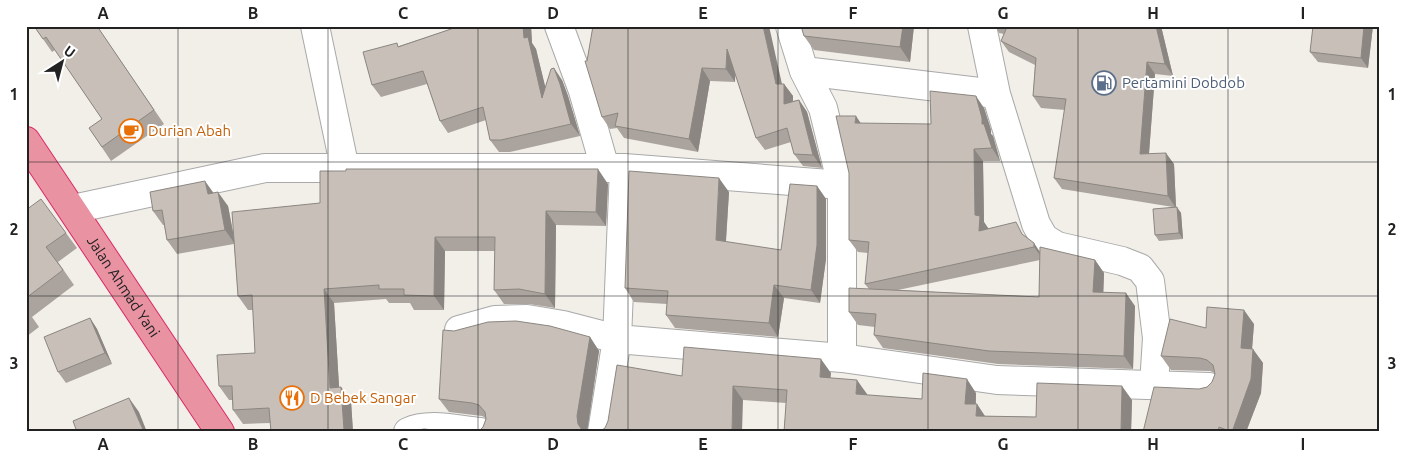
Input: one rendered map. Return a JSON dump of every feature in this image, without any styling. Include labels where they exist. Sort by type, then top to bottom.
[{"type":"highway","name":"Jalan Ahmad Yani","points":[[26,141],[220,432]]},
{"type":"street","points":[[315,26],[345,169]]},
{"type":"street","points":[[559,26],[614,168],[617,339],[602,432]]},
{"type":"street","points":[[790,26],[804,71],[823,108],[842,184],[842,358]]},
{"type":"street","points":[[982,26],[996,94],[1036,224],[1044,238],[1057,246],[1122,261],[1140,268],[1150,281],[1157,338],[1154,385]]},
{"type":"street","points":[[804,71],[996,94]]},
{"type":"street","points":[[73,209],[265,168],[614,168],[842,184]]},
{"type":"street","points":[[459,330],[496,320],[527,320],[563,325],[617,339],[842,358],[997,380],[1209,387]]},
{"type":"street","points":[[408,432],[431,427],[480,432]]},
{"type":"building","points":[[34,26],[97,26],[154,110],[102,147],[89,128],[102,119],[46,37],[43,39]]},
{"type":"building","points":[[457,26],[523,26],[524,38],[528,37],[542,98],[551,69],[554,68],[571,124],[501,140],[490,140],[483,107],[440,121],[423,71],[372,85],[363,52],[397,43],[398,47]]},
{"type":"building","points":[[593,26],[763,26],[776,84],[784,84],[784,104],[799,100],[813,155],[794,154],[787,128],[756,138],[727,49],[726,69],[702,68],[689,139],[615,126],[618,113],[602,117],[585,61],[587,61]]},
{"type":"building","points":[[801,26],[903,26],[900,47],[804,36]]},
{"type":"building","points":[[1006,26],[1156,26],[1165,64],[1147,62],[1140,154],[1166,153],[1168,196],[1054,178],[1066,99],[1033,96],[1036,58],[1001,41]]},
{"type":"building","points":[[1313,26],[1364,26],[1361,58],[1310,52]]},
{"type":"building","points":[[930,91],[976,96],[982,124],[984,124],[992,148],[974,149],[975,215],[980,216],[979,231],[1016,222],[1022,234],[1034,243],[1034,247],[865,284],[869,242],[849,240],[849,173],[836,116],[856,116],[855,123],[931,124]]},
{"type":"building","points":[[346,169],[598,169],[596,212],[546,211],[545,294],[519,289],[494,290],[495,237],[435,237],[434,296],[404,295],[404,289],[379,289],[379,285],[324,289],[330,388],[341,387],[344,430],[271,432],[269,408],[233,410],[232,386],[219,386],[217,355],[255,353],[252,295],[238,296],[232,212],[320,203],[320,171],[346,171]]},
{"type":"building","points":[[629,171],[719,178],[716,240],[781,250],[790,184],[817,186],[817,245],[811,290],[774,285],[769,323],[666,315],[668,291],[625,288]]},
{"type":"building","points":[[205,181],[208,194],[218,192],[225,230],[167,240],[162,210],[153,211],[150,192]]},
{"type":"building","points":[[41,199],[66,233],[46,247],[63,270],[26,298],[26,210]]},
{"type":"building","points":[[1177,207],[1179,233],[1155,235],[1153,209]]},
{"type":"building","points":[[1040,247],[1095,260],[1093,292],[1126,293],[1124,356],[989,351],[874,335],[876,314],[849,312],[849,288],[1039,297]]},
{"type":"building","points":[[1207,307],[1244,310],[1241,348],[1253,349],[1251,379],[1232,432],[1219,427],[1218,432],[1143,432],[1154,387],[1199,389],[1207,387],[1212,382],[1215,374],[1213,365],[1207,360],[1161,356],[1170,319],[1206,328]]},
{"type":"building","points":[[90,318],[105,353],[58,372],[44,337]]},
{"type":"building","points":[[516,321],[550,326],[590,337],[577,416],[578,424],[586,432],[478,432],[483,427],[486,419],[485,412],[479,405],[439,399],[443,330],[454,331],[488,322]]},
{"type":"building","points":[[684,347],[821,359],[820,377],[857,380],[856,394],[922,399],[923,373],[967,379],[965,404],[977,404],[976,416],[1036,417],[1037,383],[1122,386],[1121,432],[784,432],[787,390],[733,386],[732,432],[599,432],[605,428],[608,421],[617,365],[682,376]]},
{"type":"building","points":[[129,398],[144,432],[77,432],[73,421]]},
{"type":"building","points":[[424,429],[451,432],[408,432]]},
{"type":"place","name":"Pertamini Dobdob","points":[[1104,83]]},
{"type":"place","name":"Durian Abah","points":[[131,131]]},
{"type":"place","name":"D Bebek Sangar","points":[[292,398]]}]
